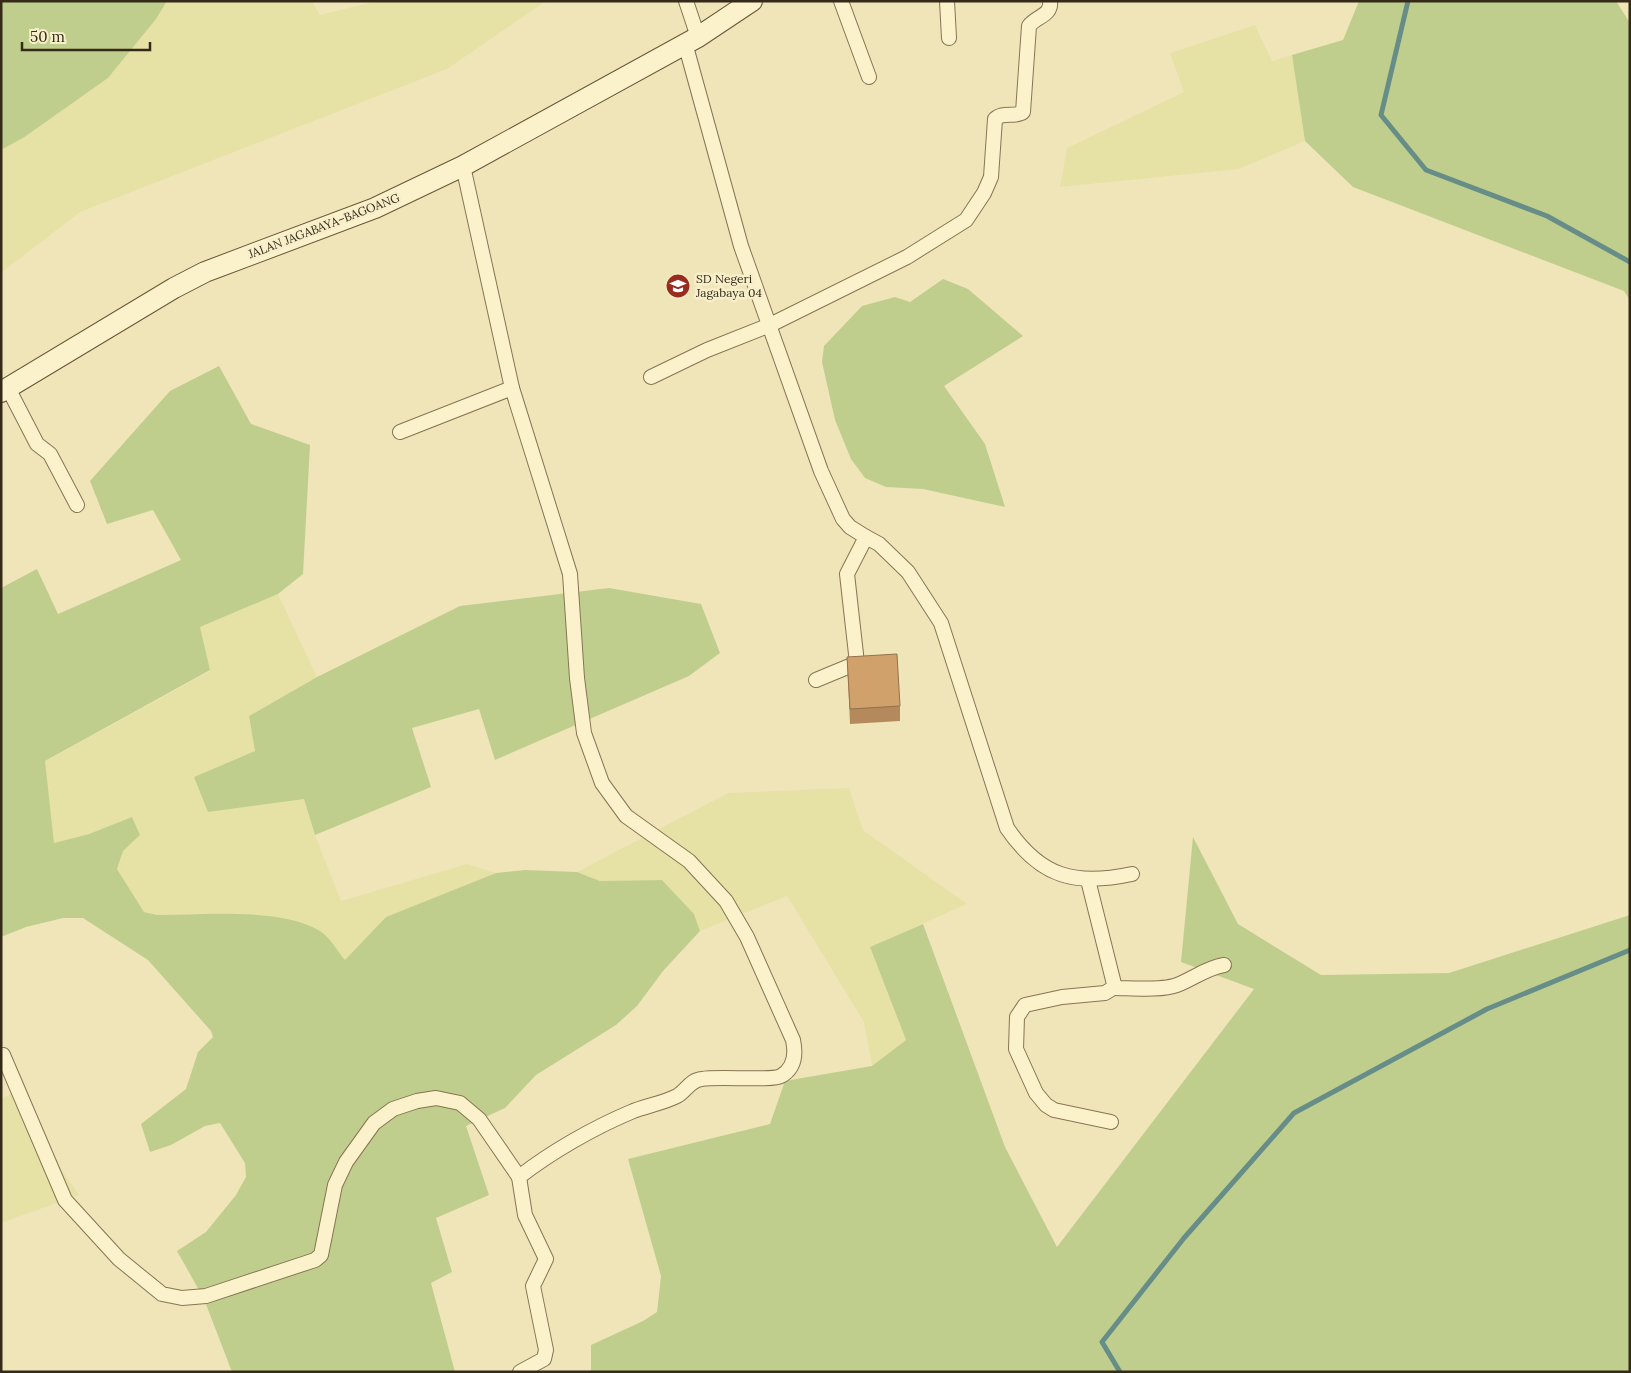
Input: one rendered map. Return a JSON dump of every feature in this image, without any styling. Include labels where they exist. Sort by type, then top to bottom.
[{"type":"street","points":[[686,1],[692,40],[741,246],[821,471],[843,519],[850,527],[878,544],[908,572],[941,623],[1007,828],[1019,845],[1049,870],[1069,878],[1107,879],[1132,874]]},
{"type":"street","name":"JALAN JAGABAYA–BAGOANG","points":[[4,390],[204,272],[375,208],[463,166],[692,40],[752,1]]},
{"type":"street","points":[[841,1],[869,77]]},
{"type":"street","points":[[947,1],[949,38]]},
{"type":"street","points":[[650,376],[707,350],[770,325],[907,256],[966,220],[984,193],[990,177],[995,118],[999,115],[1020,114],[1024,112],[1030,26],[1033,21],[1048,12],[1051,7],[1050,1]]},
{"type":"street","points":[[463,166],[512,388],[570,574],[577,678],[584,733],[602,783],[626,816],[689,861],[726,901],[747,937],[793,1040],[796,1053],[791,1067],[780,1077],[700,1079],[687,1086],[678,1096],[631,1112],[591,1132],[536,1164],[519,1177]]},
{"type":"street","points":[[400,432],[512,388]]},
{"type":"street","points":[[4,390],[37,444],[50,454],[77,505]]},
{"type":"street","points":[[816,680],[857,663],[847,574],[866,537]]},
{"type":"street","points":[[1088,880],[1114,984],[1113,988]]},
{"type":"street","points":[[1111,1122],[1054,1110],[1046,1105],[1036,1094],[1016,1049],[1017,1017],[1025,1005],[1105,993],[1113,988],[1147,989],[1175,986],[1212,967],[1224,964]]},
{"type":"street","points":[[1,1055],[65,1200],[119,1259],[162,1294],[182,1298],[206,1296],[315,1260],[320,1255],[335,1185],[346,1162],[374,1123],[393,1109],[417,1101],[436,1098],[460,1103],[479,1118],[519,1177],[525,1215],[546,1259],[532,1286],[546,1350],[544,1359],[520,1372]]},
{"type":"shaded area","points":[[167,1],[312,1],[320,15],[377,1],[546,1],[447,69],[80,212],[1,273],[1,150],[23,138],[108,78],[156,19]]},
{"type":"shaded area","points":[[1255,25],[1272,61],[1292,55],[1305,141],[1239,169],[1060,187],[1067,148],[1184,92],[1170,53]]},
{"type":"shaded area","points":[[278,594],[317,677],[249,716],[255,751],[194,777],[304,799],[315,835],[341,901],[467,864],[496,873],[386,917],[345,961],[321,932],[300,922],[263,915],[157,915],[144,912],[117,869],[123,851],[140,835],[132,817],[89,834],[54,843],[44,762],[210,671],[199,627]]},
{"type":"shaded area","points":[[849,788],[863,830],[967,904],[870,947],[906,1040],[872,1066],[864,1022],[787,896],[700,931],[694,914],[662,880],[600,881],[577,872],[728,793]]},
{"type":"shaded area","points":[[25,1088],[57,1164],[79,1195],[1,1223],[1,1098]]},
{"type":"green space","points":[[1,1],[167,1],[156,19],[108,78],[23,138],[1,150]]},
{"type":"green space","points":[[1359,1],[1616,1],[1630,23],[1630,300],[1624,291],[1353,187],[1305,141],[1292,55],[1343,40]]},
{"type":"green space","points":[[943,279],[968,289],[1023,336],[944,386],[985,444],[1005,507],[923,489],[886,487],[865,478],[851,459],[835,420],[822,362],[824,346],[862,306],[895,297],[910,302]]},
{"type":"green space","points":[[219,366],[251,424],[310,445],[303,574],[278,594],[200,627],[210,670],[45,761],[54,843],[89,834],[132,817],[140,835],[123,851],[117,869],[144,912],[157,915],[241,914],[285,918],[304,923],[320,931],[345,960],[386,917],[496,873],[525,870],[577,872],[600,881],[662,880],[694,914],[700,931],[663,971],[637,1006],[616,1025],[536,1075],[505,1108],[466,1126],[489,1195],[436,1218],[452,1272],[431,1283],[455,1372],[232,1372],[204,1299],[177,1251],[206,1232],[236,1195],[246,1177],[245,1163],[220,1123],[205,1126],[171,1145],[150,1152],[141,1124],[186,1089],[198,1052],[213,1037],[211,1031],[148,960],[83,918],[63,918],[26,927],[1,937],[1,588],[37,569],[58,614],[181,560],[153,510],[107,524],[90,481],[170,391]]},
{"type":"green space","points":[[609,588],[701,604],[720,653],[689,676],[495,760],[479,709],[412,728],[431,787],[315,835],[304,799],[208,812],[194,777],[255,751],[249,716],[317,677],[460,606]]},
{"type":"green space","points":[[1193,837],[1238,924],[1321,975],[1449,973],[1630,915],[1630,1372],[591,1372],[591,1345],[643,1321],[657,1312],[661,1276],[628,1159],[770,1124],[785,1081],[872,1066],[906,1040],[870,947],[923,924],[1005,1147],[1057,1247],[1254,989],[1181,962]]},
{"type":"building","points":[[897,654],[900,706],[850,709],[847,657]]},
{"type":"waterway","points":[[1408,1],[1381,115],[1426,170],[1547,216],[1630,262]]},
{"type":"waterway","points":[[1120,1372],[1102,1342],[1184,1238],[1294,1113],[1487,1009],[1630,950]]},
{"type":"place","name":"SD Negeri Jagabaya 04","points":[[678,286]]}]
